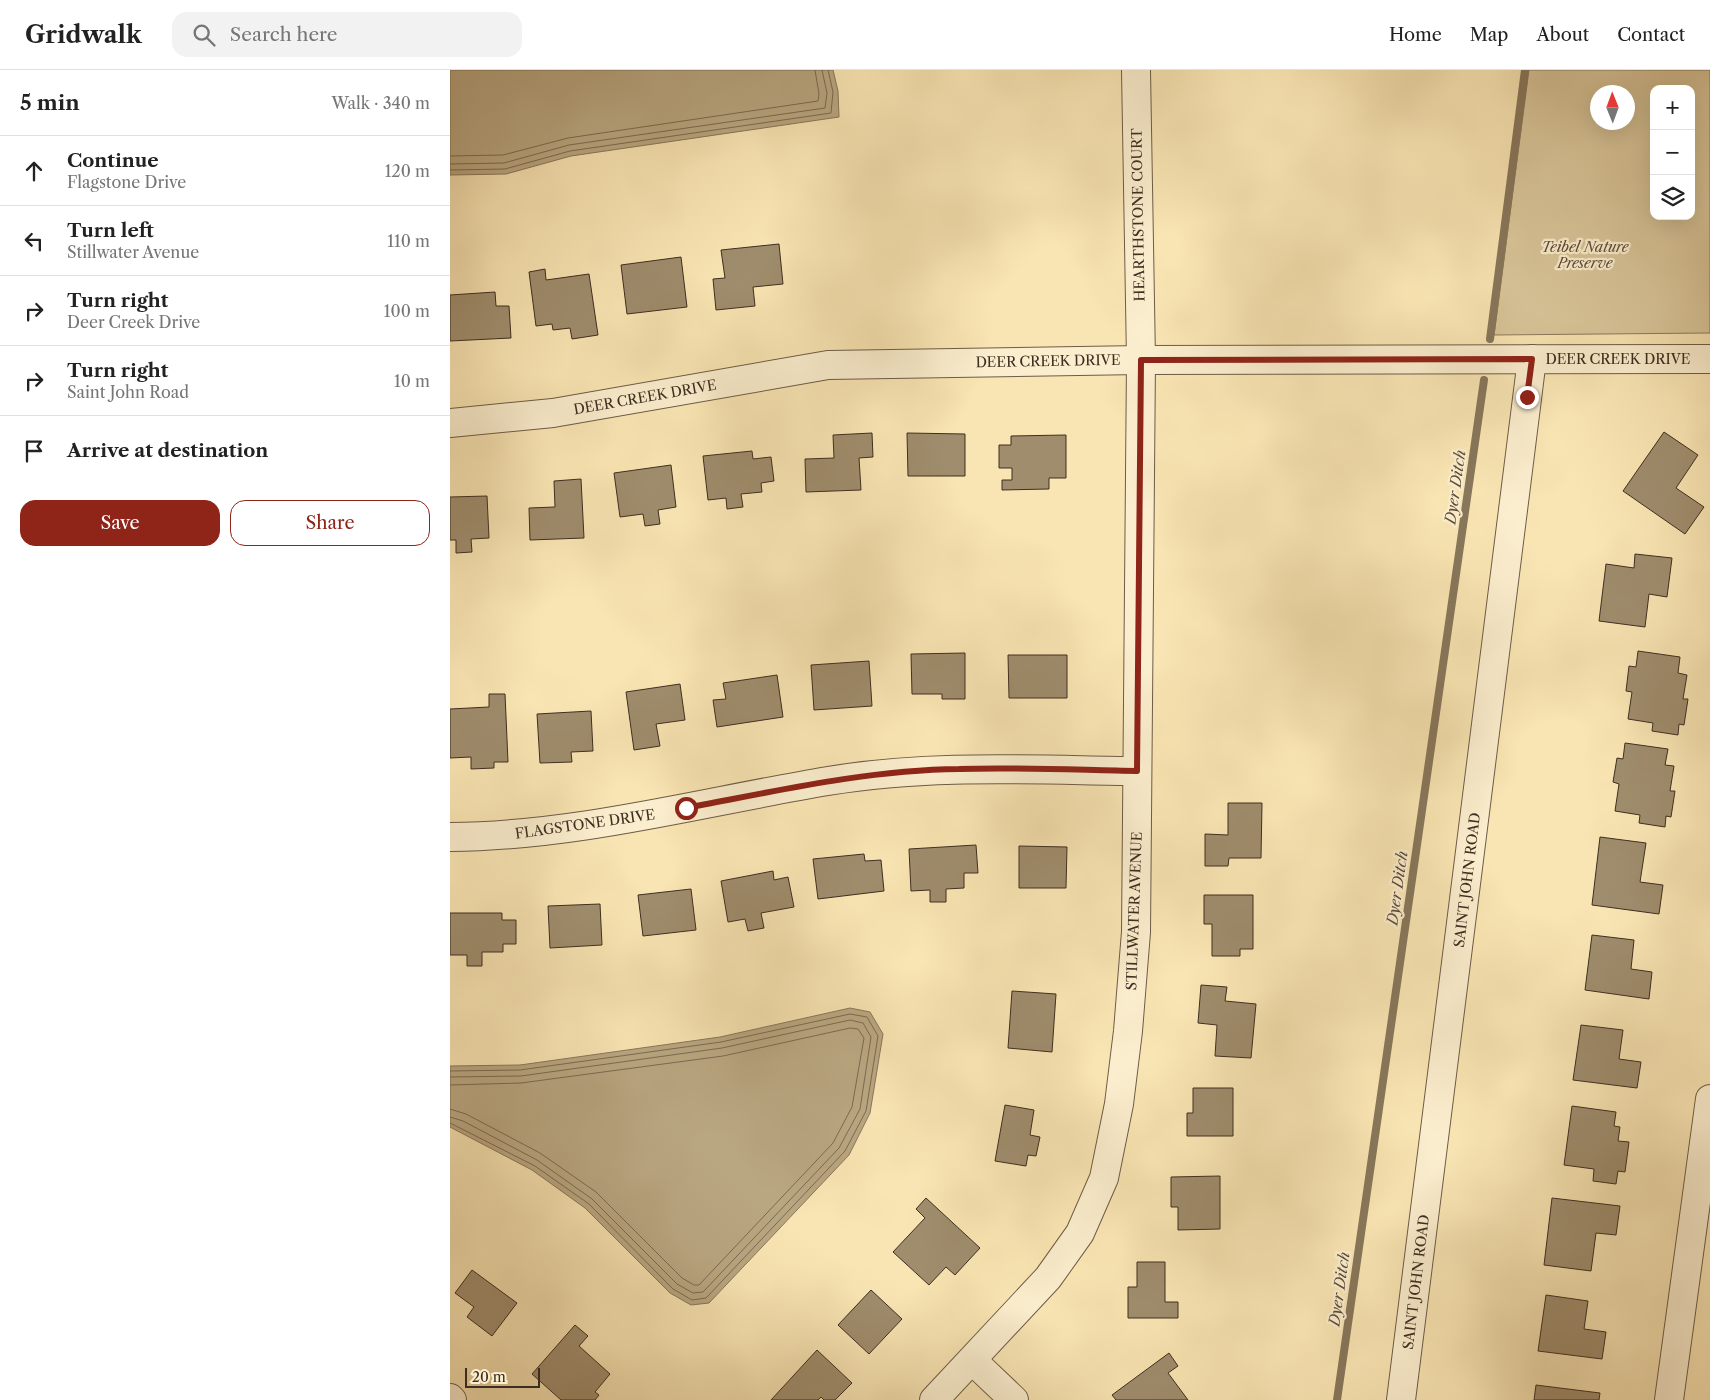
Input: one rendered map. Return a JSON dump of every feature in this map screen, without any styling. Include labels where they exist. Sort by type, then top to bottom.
[{"type":"street","name":"HEARTHSTONE COURT","points":[[1136,70],[1141,360]]},
{"type":"street","name":"SAINT JOHN ROAD","points":[[1401,1400],[1532,359]]},
{"type":"street","name":"DEER CREEK DRIVE","points":[[450,423],[553,413],[828,365],[1141,360],[1710,359]]},
{"type":"street","name":"STILLWATER AVENUE","points":[[934,1400],[973,1361],[1053,1271],[1080,1233],[1104,1178],[1119,1104],[1128,1031],[1136,932],[1141,360]]},
{"type":"street","name":"FLAGSTONE DRIVE","points":[[450,837],[495,837],[556,831],[829,781],[899,773],[958,768],[1137,771]]},
{"type":"street","points":[[1669,1400],[1710,1099]]},
{"type":"street","points":[[973,1361],[1014,1400]]},
{"type":"green space","name":"Teibel Nature Preserve","points":[[1529,70],[1710,70],[1710,333],[1494,335]]},
{"type":"water","points":[[450,70],[833,70],[838,91],[839,117],[571,156],[506,174],[450,175]]},
{"type":"water","points":[[850,1008],[870,1012],[883,1034],[870,1113],[849,1155],[709,1303],[691,1305],[670,1293],[585,1208],[532,1170],[450,1127],[450,1066],[520,1065],[720,1037]]},
{"type":"building","points":[[779,244],[783,284],[753,287],[755,306],[716,310],[713,279],[725,278],[721,250]]},
{"type":"building","points":[[681,257],[687,307],[627,314],[621,265]]},
{"type":"building","points":[[545,269],[546,280],[589,274],[598,335],[572,339],[570,328],[553,330],[552,324],[536,326],[529,272]]},
{"type":"building","points":[[495,292],[496,306],[509,306],[511,338],[450,341],[450,295]]},
{"type":"building","points":[[1664,432],[1698,455],[1676,488],[1704,507],[1685,534],[1623,491]]},
{"type":"building","points":[[872,433],[873,457],[859,458],[861,490],[806,492],[805,459],[834,458],[833,435]]},
{"type":"building","points":[[907,433],[965,434],[965,476],[908,476]]},
{"type":"building","points":[[1066,435],[1066,478],[1049,478],[1049,489],[1002,490],[1002,480],[1012,480],[1012,468],[999,468],[999,445],[1011,445],[1011,436]]},
{"type":"building","points":[[752,451],[753,459],[771,457],[774,481],[761,483],[762,492],[741,494],[743,507],[727,509],[726,498],[708,500],[703,456]]},
{"type":"building","points":[[671,465],[676,507],[658,510],[660,524],[645,526],[643,514],[620,517],[614,473]]},
{"type":"building","points":[[581,479],[584,538],[530,540],[529,508],[555,507],[554,481]]},
{"type":"building","points":[[487,496],[489,538],[471,539],[472,552],[456,553],[456,540],[450,540],[450,497]]},
{"type":"building","points":[[1635,554],[1672,558],[1667,597],[1649,594],[1645,627],[1599,621],[1606,564],[1634,568]]},
{"type":"building","points":[[1638,651],[1680,657],[1678,673],[1687,675],[1683,699],[1688,699],[1684,725],[1679,724],[1678,735],[1652,731],[1653,723],[1628,719],[1632,692],[1626,691],[1629,666],[1636,667]]},
{"type":"building","points":[[965,653],[965,699],[942,699],[942,694],[912,694],[911,654]]},
{"type":"building","points":[[1008,655],[1067,655],[1067,698],[1009,698]]},
{"type":"building","points":[[869,661],[872,706],[814,710],[811,665]]},
{"type":"building","points":[[777,675],[783,717],[717,727],[713,700],[726,699],[723,683]]},
{"type":"building","points":[[680,684],[685,720],[656,724],[660,746],[634,750],[626,692]]},
{"type":"building","points":[[489,694],[505,694],[508,762],[494,762],[494,768],[471,769],[471,757],[450,758],[450,709],[489,707]]},
{"type":"building","points":[[591,711],[593,751],[571,752],[572,762],[540,763],[537,714]]},
{"type":"building","points":[[1625,743],[1668,749],[1665,765],[1674,766],[1670,791],[1675,791],[1671,817],[1666,816],[1665,827],[1639,823],[1640,815],[1615,811],[1619,784],[1613,782],[1617,758],[1623,759]]},
{"type":"building","points":[[1228,803],[1262,803],[1261,858],[1229,858],[1228,866],[1205,866],[1205,834],[1228,835]]},
{"type":"building","points":[[1600,837],[1646,843],[1640,882],[1663,885],[1659,914],[1592,905]]},
{"type":"building","points":[[976,845],[978,873],[964,873],[964,888],[946,889],[946,902],[930,902],[930,890],[911,891],[909,849]]},
{"type":"building","points":[[1019,846],[1067,847],[1066,888],[1019,888]]},
{"type":"building","points":[[864,854],[865,861],[881,860],[884,891],[818,899],[813,859]]},
{"type":"building","points":[[773,871],[774,880],[788,877],[794,907],[761,913],[764,928],[748,931],[745,919],[728,922],[721,881]]},
{"type":"building","points":[[691,889],[696,930],[643,936],[638,895]]},
{"type":"building","points":[[1204,895],[1253,895],[1253,949],[1240,949],[1240,956],[1212,956],[1212,924],[1204,924]]},
{"type":"building","points":[[600,904],[602,945],[550,948],[548,906]]},
{"type":"building","points":[[450,913],[502,913],[502,920],[516,920],[516,944],[503,944],[503,952],[482,952],[482,966],[467,966],[467,955],[450,955]]},
{"type":"building","points":[[1592,935],[1634,940],[1631,969],[1652,972],[1649,999],[1585,990]]},
{"type":"building","points":[[1201,985],[1227,987],[1225,1001],[1256,1004],[1251,1058],[1215,1056],[1217,1025],[1198,1023]]},
{"type":"building","points":[[1012,991],[1056,994],[1052,1052],[1008,1048]]},
{"type":"building","points":[[1581,1025],[1623,1030],[1619,1059],[1641,1062],[1637,1088],[1573,1080]]},
{"type":"building","points":[[1193,1088],[1233,1088],[1233,1136],[1187,1136],[1187,1113],[1193,1113]]},
{"type":"building","points":[[1005,1105],[1034,1110],[1030,1135],[1040,1137],[1036,1156],[1028,1155],[1026,1166],[995,1161]]},
{"type":"building","points":[[1572,1106],[1616,1112],[1614,1126],[1620,1127],[1618,1141],[1629,1142],[1625,1172],[1618,1171],[1616,1184],[1593,1181],[1594,1169],[1564,1165]]},
{"type":"building","points":[[1220,1176],[1220,1229],[1178,1230],[1178,1207],[1171,1207],[1171,1177]]},
{"type":"building","points":[[926,1198],[980,1248],[955,1275],[946,1267],[929,1285],[893,1252],[925,1218],[916,1209]]},
{"type":"building","points":[[1552,1198],[1620,1206],[1616,1235],[1596,1233],[1591,1271],[1544,1265]]},
{"type":"building","points":[[1137,1262],[1165,1262],[1165,1302],[1178,1302],[1178,1318],[1128,1318],[1128,1287],[1137,1287]]},
{"type":"building","points":[[472,1270],[517,1303],[492,1336],[467,1317],[474,1307],[455,1293]]},
{"type":"building","points":[[871,1290],[902,1319],[869,1354],[838,1325]]},
{"type":"building","points":[[1546,1295],[1588,1301],[1584,1329],[1606,1332],[1602,1359],[1538,1351]]},
{"type":"building","points":[[575,1325],[588,1336],[579,1346],[610,1374],[595,1392],[599,1395],[595,1400],[561,1400],[532,1374]]},
{"type":"building","points":[[817,1350],[852,1383],[835,1400],[824,1400],[821,1397],[818,1400],[771,1400]]},
{"type":"building","points":[[1169,1353],[1178,1366],[1168,1373],[1188,1400],[1116,1400],[1112,1395]]},
{"type":"building","points":[[1536,1385],[1600,1393],[1599,1400],[1534,1400]]},
{"type":"waterway","name":"Dyer Ditch","points":[[1490,339],[1525,70]]},
{"type":"waterway","name":"Dyer Ditch","points":[[1337,1400],[1484,380]]},
{"type":"route","points":[[686,808],[829,781],[958,768],[1137,771],[1141,360],[1532,359],[1527,397]]}]
